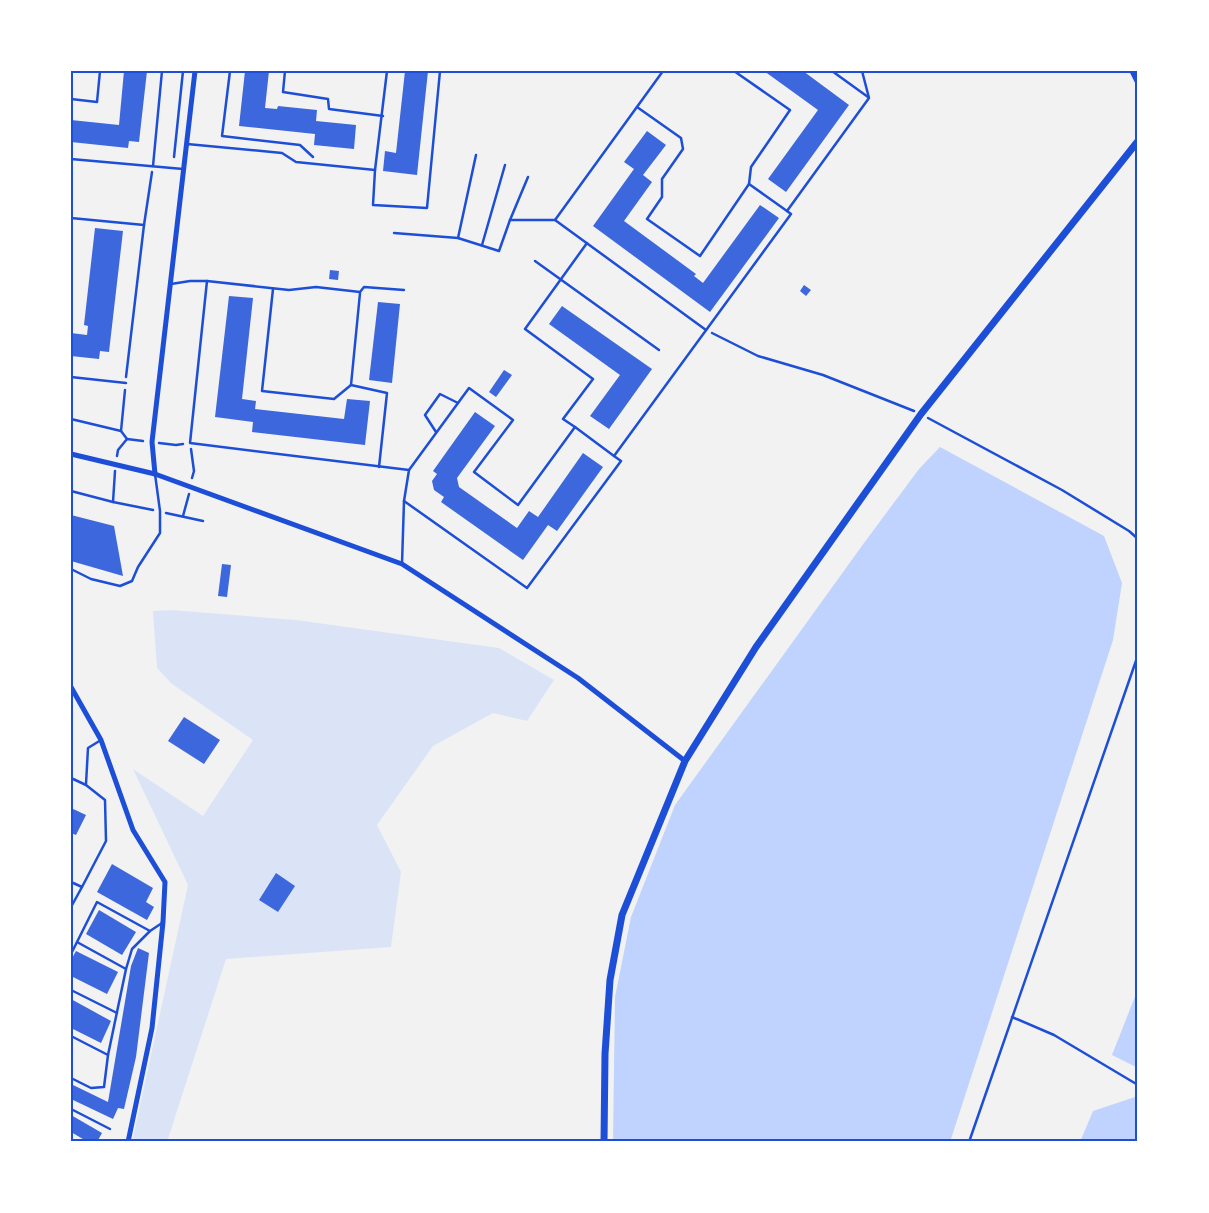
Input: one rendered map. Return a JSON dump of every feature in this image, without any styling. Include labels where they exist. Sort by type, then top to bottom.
[{"type":"street","points":[[155,474],[152,442],[194,71]]},
{"type":"street","points":[[1132,71],[1138,81]]},
{"type":"street","points":[[604,1142],[604,1054],[609,990],[622,915],[685,761],[756,647],[921,414],[1138,141]]},
{"type":"street","points":[[71,454],[155,474],[402,564],[578,678],[685,761]]},
{"type":"street","points":[[71,687],[101,740],[133,830],[165,882],[163,922],[152,1028],[128,1142]]},
{"type":"lane","points":[[71,99],[98,102],[100,71]]},
{"type":"lane","points":[[153,166],[162,71]]},
{"type":"lane","points":[[174,157],[183,71]]},
{"type":"lane","points":[[285,71],[283,92],[328,98],[329,109],[383,116]]},
{"type":"lane","points":[[387,71],[375,170],[373,205],[426,208],[440,71]]},
{"type":"lane","points":[[555,220],[663,71]]},
{"type":"lane","points":[[638,107],[681,138],[683,150],[662,179],[662,197],[647,218],[700,256],[749,184],[751,166],[790,110],[734,71]]},
{"type":"lane","points":[[832,71],[869,98]]},
{"type":"lane","points":[[862,71],[869,98]]},
{"type":"lane","points":[[787,211],[869,98]]},
{"type":"lane","points":[[187,144],[282,154],[296,162],[375,170]]},
{"type":"lane","points":[[458,238],[476,155]]},
{"type":"lane","points":[[71,159],[184,169]]},
{"type":"lane","points":[[481,246],[504,164]]},
{"type":"lane","points":[[394,233],[458,238],[498,251],[528,177]]},
{"type":"lane","points":[[614,456],[791,214],[749,184]]},
{"type":"lane","points":[[71,195],[71,206]]},
{"type":"lane","points":[[510,220],[555,220],[706,330]]},
{"type":"lane","points":[[404,501],[527,588],[621,461],[564,419],[593,379],[525,328],[587,243]]},
{"type":"lane","points":[[534,261],[660,350]]},
{"type":"lane","points":[[171,284],[190,281],[273,289],[289,290],[316,287],[360,292]]},
{"type":"lane","points":[[207,282],[190,443],[409,470]]},
{"type":"lane","points":[[273,289],[262,391],[334,399],[351,385],[360,292],[364,288],[404,290]]},
{"type":"lane","points":[[71,377],[126,383]]},
{"type":"lane","points":[[351,385],[386,392],[379,467]]},
{"type":"lane","points":[[402,564],[404,501],[409,470],[469,388],[513,420],[474,472],[518,504],[575,427]]},
{"type":"lane","points":[[436,432],[425,415],[440,394],[458,403]]},
{"type":"lane","points":[[71,569],[91,579],[120,586],[132,581],[138,567],[160,533],[160,512],[155,474]]},
{"type":"lane","points":[[86,784],[88,748],[101,740]]},
{"type":"lane","points":[[71,778],[86,784],[105,800],[106,841],[71,907]]},
{"type":"lane","points":[[71,882],[82,887]]},
{"type":"lane","points":[[71,954],[97,902],[150,931]]},
{"type":"lane","points":[[71,1078],[92,1088],[104,1087],[108,1055],[132,949],[150,931],[163,922]]},
{"type":"lane","points":[[77,942],[126,969]]},
{"type":"lane","points":[[71,990],[117,1012]]},
{"type":"lane","points":[[71,1036],[108,1055]]},
{"type":"lane","points":[[71,1109],[110,1129]]},
{"type":"path","points":[[230,71],[222,136],[300,144],[314,158]]},
{"type":"path","points":[[121,432],[144,225],[153,166]]},
{"type":"path","points":[[71,218],[144,225]]},
{"type":"path","points":[[706,330],[758,356],[823,375],[921,414],[1062,490],[1129,530],[1138,538]]},
{"type":"path","points":[[71,419],[121,432],[127,439]]},
{"type":"path","points":[[71,491],[113,502]]},
{"type":"path","points":[[969,1142],[1138,655]]},
{"type":"path","points":[[1012,1017],[1054,1035],[1138,1085]]},
{"type":"shaded area","points":[[171,610],[296,620],[499,648],[554,680],[527,721],[493,713],[433,746],[377,825],[401,872],[391,947],[226,959],[167,1142],[132,1142],[188,885],[133,769],[203,816],[253,740],[172,684],[157,668],[153,611]]},
{"type":"water","points":[[940,447],[1104,536],[1122,583],[1113,640],[950,1142],[613,1142],[615,997],[631,917],[675,805],[864,543],[919,469]]},
{"type":"water","points":[[1138,989],[1138,1068],[1112,1055]]},
{"type":"water","points":[[1138,1096],[1138,1142],[1080,1142],[1093,1111]]},
{"type":"building","points":[[124,71],[147,71],[139,142],[129,141],[128,148],[71,142],[71,120],[119,125]]},
{"type":"building","points":[[245,71],[269,71],[265,108],[277,109],[278,106],[317,110],[316,121],[356,125],[354,149],[314,145],[315,134],[239,126]]},
{"type":"building","points":[[405,71],[428,71],[417,175],[383,171],[385,151],[396,153]]},
{"type":"building","points":[[764,71],[803,71],[849,105],[786,192],[768,179],[818,110]]},
{"type":"building","points":[[647,131],[666,145],[643,175],[652,182],[624,221],[696,274],[694,276],[703,283],[760,205],[779,218],[710,312],[593,226],[634,169],[624,162]]},
{"type":"building","points":[[95,228],[123,231],[109,352],[100,351],[99,359],[71,356],[71,333],[87,335],[88,326],[84,325]]},
{"type":"building","points":[[330,270],[339,271],[338,280],[329,279]]},
{"type":"building","points":[[804,285],[811,290],[806,296],[800,291]]},
{"type":"building","points":[[229,296],[253,298],[242,399],[256,401],[255,409],[344,419],[347,399],[370,401],[365,445],[252,432],[253,422],[215,417]]},
{"type":"building","points":[[378,302],[400,304],[392,383],[369,380]]},
{"type":"building","points":[[562,306],[652,369],[609,429],[590,416],[620,375],[549,324]]},
{"type":"building","points":[[504,370],[512,375],[496,397],[489,392]]},
{"type":"building","points":[[475,412],[495,426],[457,478],[459,487],[517,528],[529,511],[538,517],[583,453],[603,467],[557,531],[548,525],[523,560],[441,502],[444,497],[434,490],[432,481],[437,474],[433,471]]},
{"type":"building","points":[[71,515],[114,526],[123,576],[71,561]]},
{"type":"building","points":[[222,564],[231,565],[227,597],[218,596]]},
{"type":"building","points":[[184,717],[220,740],[204,764],[168,741]]},
{"type":"building","points":[[71,808],[86,815],[76,835],[71,833]]},
{"type":"building","points":[[112,864],[153,888],[146,902],[154,907],[147,920],[97,892]]},
{"type":"building","points":[[276,873],[295,886],[278,912],[259,900]]},
{"type":"building","points":[[99,910],[136,932],[122,955],[86,934]]},
{"type":"building","points":[[138,948],[149,953],[136,1057],[124,1109],[118,1108],[113,1119],[71,1099],[71,1084],[108,1102],[131,966]]},
{"type":"building","points":[[76,951],[118,972],[107,994],[71,976],[71,960]]},
{"type":"building","points":[[71,999],[111,1021],[101,1043],[71,1028]]},
{"type":"building","points":[[71,1115],[102,1133],[97,1142],[88,1142],[71,1132]]}]
